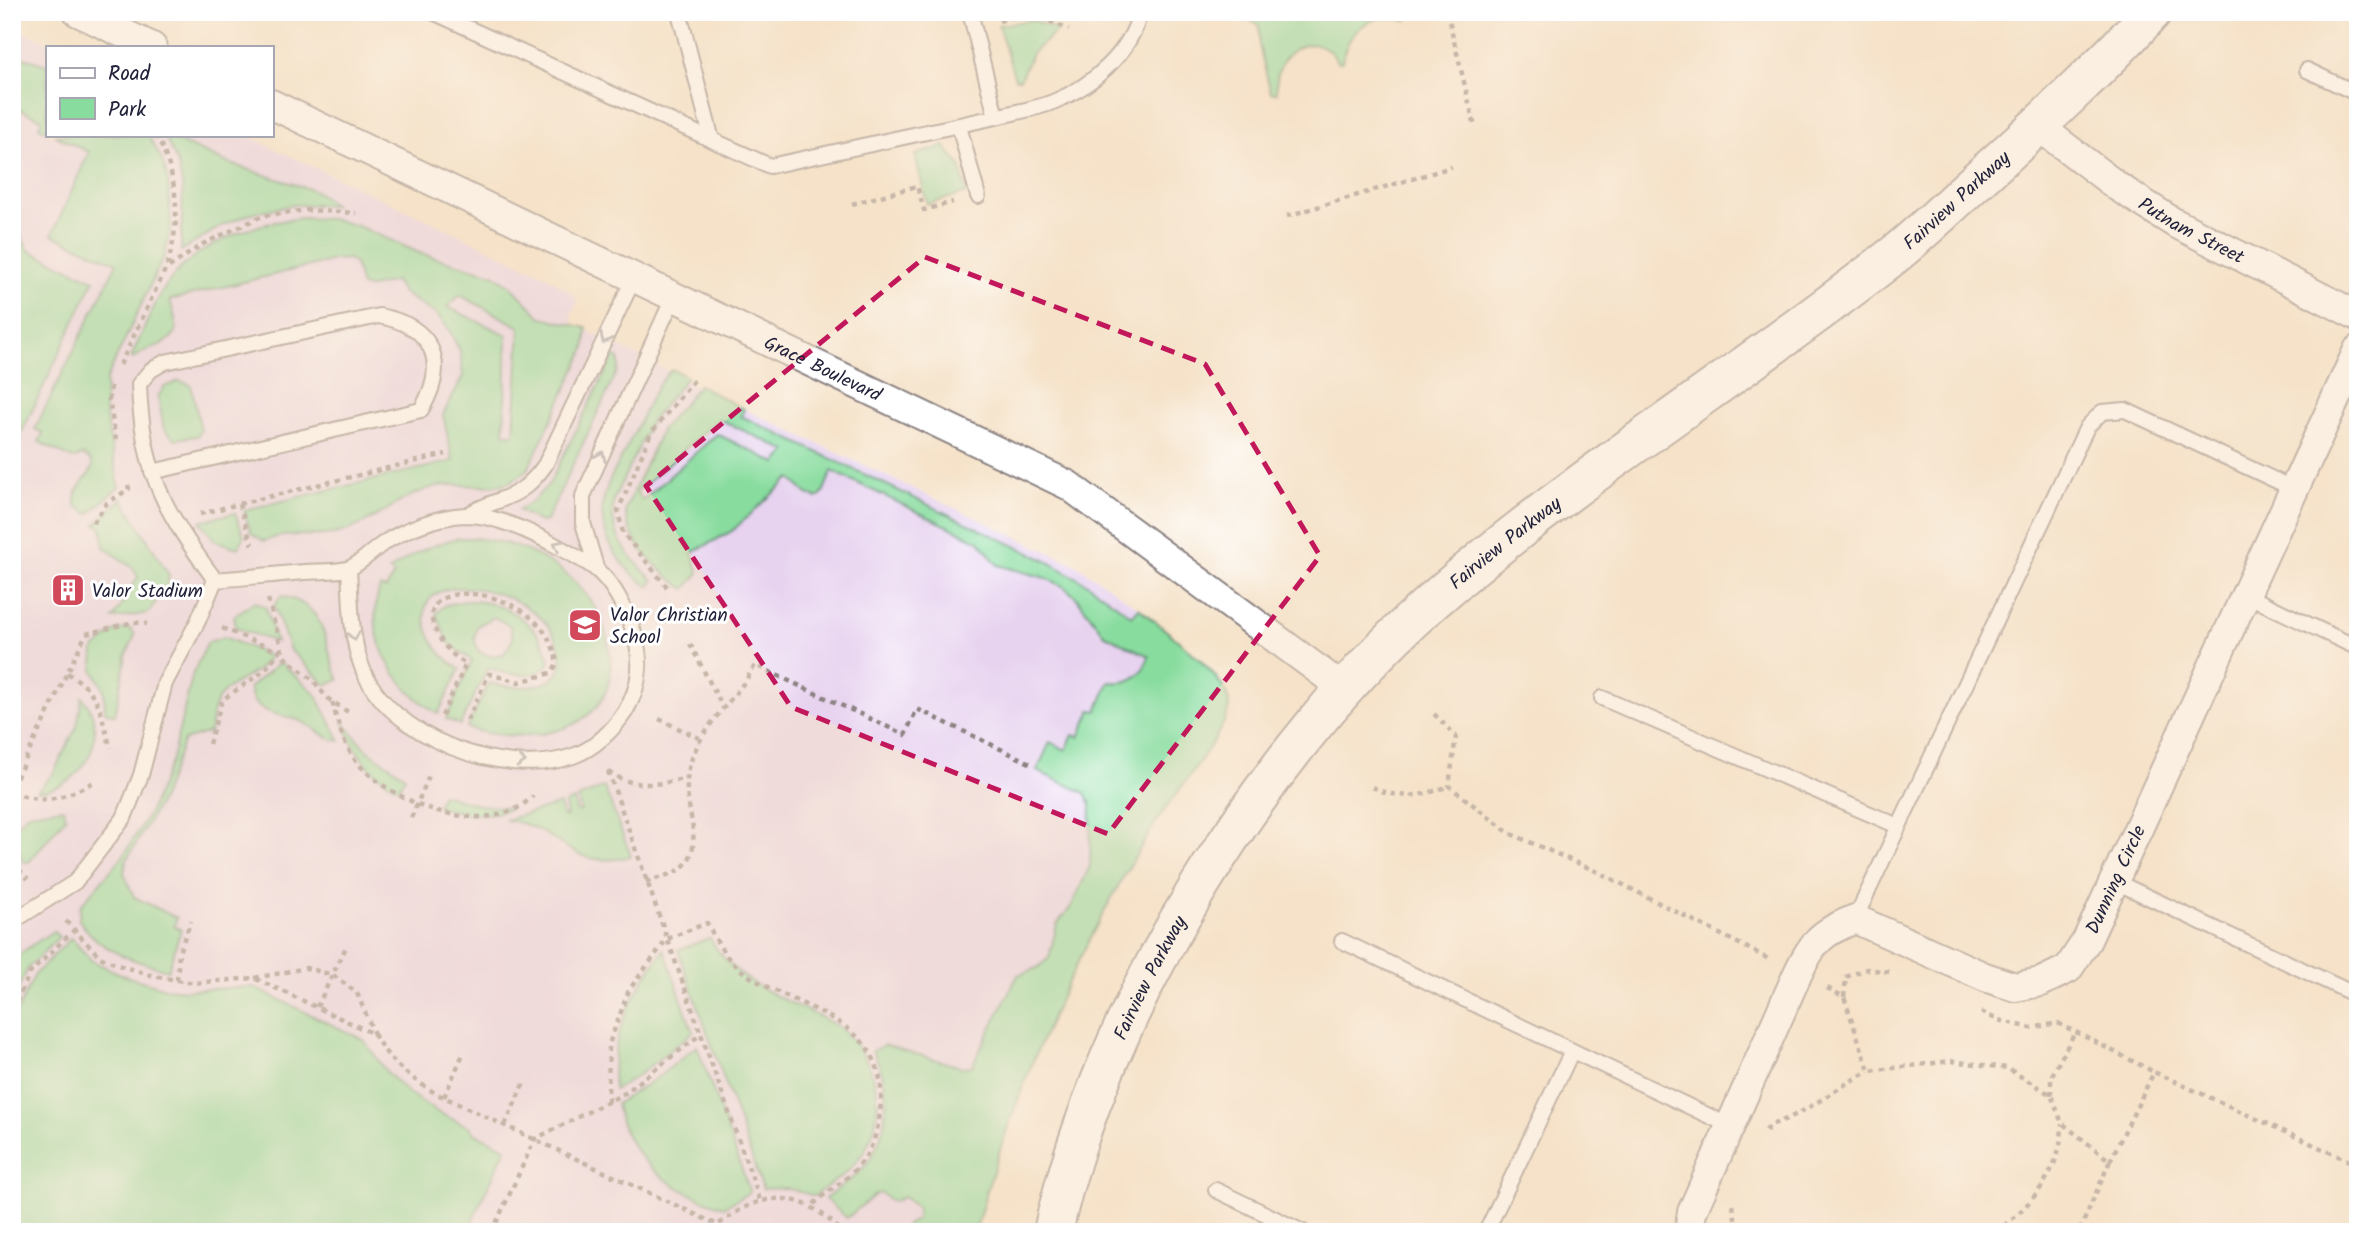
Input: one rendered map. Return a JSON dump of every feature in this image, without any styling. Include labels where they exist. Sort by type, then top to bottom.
[{"type":"main road","name":"Fairview Parkway","points":[[1054,1232],[1089,1111],[1133,1009],[1195,894],[1259,793],[1343,688],[1440,594],[1551,506],[1896,253],[2038,126],[2152,12]]},
{"type":"street","points":[[78,12],[150,46]]},
{"type":"street","name":"Grace Boulevard","points":[[273,105],[1068,485],[1343,688]]},
{"type":"street","name":"Putnam Street","points":[[2038,126],[2118,187],[2173,222],[2358,316]]},
{"type":"street","name":"Dunning Circle","points":[[1854,919],[2015,987],[2042,982],[2068,969],[2087,940],[2358,350]]},
{"type":"street","points":[[1689,1232],[1692,1212],[1810,947],[1829,929],[1854,919]]},
{"type":"lane","points":[[433,12],[771,166],[959,126],[1053,102],[1092,81],[1117,57],[1137,26],[1140,12]]},
{"type":"lane","points":[[679,12],[712,140]]},
{"type":"lane","points":[[970,12],[996,117]]},
{"type":"lane","points":[[2306,70],[2358,94]]},
{"type":"lane","points":[[959,126],[978,196]]},
{"type":"lane","points":[[215,580],[349,568],[384,542],[441,520],[467,515],[484,505],[509,499],[522,491],[539,473],[634,278]]},
{"type":"lane","points":[[596,568],[583,523],[583,496],[674,296]]},
{"type":"lane","points":[[152,472],[421,410],[432,391],[437,364],[429,342],[402,320],[379,316],[165,362],[150,370],[139,384],[140,420],[156,490],[172,521],[215,580]]},
{"type":"lane","points":[[1854,919],[2087,426],[2102,412],[2125,410],[2294,489]]},
{"type":"lane","points":[[349,568],[353,635],[362,670],[384,706],[432,737],[476,756],[543,763],[575,755],[603,738],[621,716],[633,698],[640,675],[639,647],[612,586],[596,568],[536,534],[467,515]]},
{"type":"lane","points":[[12,922],[75,883],[124,818],[141,775],[165,683],[198,621],[215,580]]},
{"type":"lane","points":[[2246,595],[2358,648]]},
{"type":"lane","points":[[1602,698],[1898,826]]},
{"type":"lane","points":[[2114,881],[2358,996]]},
{"type":"lane","points":[[1342,941],[1730,1126]]},
{"type":"lane","points":[[1486,1232],[1572,1051]]},
{"type":"lane","points":[[1216,1190],[1303,1232]]},
{"type":"path","points":[[1447,12],[1475,127]]},
{"type":"path","points":[[999,21],[1030,13],[1069,29]]},
{"type":"path","points":[[117,372],[165,270],[173,246],[177,207],[173,171],[156,136]]},
{"type":"path","points":[[1287,216],[1452,167]]},
{"type":"path","points":[[852,204],[917,186],[924,210],[978,196]]},
{"type":"path","points":[[165,270],[221,233],[262,216],[307,210],[356,214]]},
{"type":"path","points":[[667,587],[627,539],[618,511],[651,433],[695,379]]},
{"type":"path","points":[[112,382],[109,400],[119,450]]},
{"type":"path","points":[[172,521],[446,454]]},
{"type":"path","points":[[93,523],[107,503],[129,489],[126,476]]},
{"type":"path","points":[[239,504],[251,545]]},
{"type":"path","points":[[432,737],[467,664],[443,645],[430,620],[430,610],[435,603],[445,598],[469,593],[483,594],[509,603],[544,629],[557,664],[551,673],[519,682],[489,674],[455,748]]},
{"type":"path","points":[[268,597],[279,649],[284,657],[313,680],[332,702],[351,714]]},
{"type":"path","points":[[94,782],[51,800],[37,802],[12,789],[86,634],[133,622],[147,624]]},
{"type":"path","points":[[221,628],[279,649]]},
{"type":"path","points":[[690,644],[723,708]]},
{"type":"path","points":[[209,744],[222,700],[264,671],[279,649]]},
{"type":"path","points":[[646,882],[678,870],[692,850],[694,835],[687,778],[701,739],[745,683],[755,665],[905,735],[917,709],[1032,764]]},
{"type":"path","points":[[67,673],[86,684],[96,698],[111,748]]},
{"type":"path","points":[[332,702],[345,744],[355,760],[378,783],[418,802],[442,813],[481,817],[520,808],[533,796]]},
{"type":"path","points":[[1434,714],[1456,736],[1449,786]]},
{"type":"path","points":[[659,719],[701,739]]},
{"type":"path","points":[[687,778],[647,785],[620,779],[608,771],[760,1200]]},
{"type":"path","points":[[411,818],[429,776]]},
{"type":"path","points":[[1372,787],[1392,796],[1407,798],[1422,796],[1449,786]]},
{"type":"path","points":[[1449,786],[1509,832],[1598,872],[1844,997],[1868,1071]]},
{"type":"path","points":[[12,862],[28,879]]},
{"type":"path","points":[[66,921],[100,957],[141,972],[177,980],[194,983],[254,978],[306,968],[333,975],[357,993],[383,1052],[397,1065],[444,1097],[718,1225],[736,1210],[760,1200],[785,1199],[812,1206],[842,1232]]},
{"type":"path","points":[[177,980],[179,952],[191,921]]},
{"type":"path","points":[[608,1102],[609,1044],[629,989],[667,939],[707,923],[720,947],[741,970],[837,1020],[855,1035],[875,1063],[882,1087],[876,1135],[859,1165],[812,1206]]},
{"type":"path","points":[[12,1011],[30,974],[74,930]]},
{"type":"path","points":[[317,1007],[346,945]]},
{"type":"path","points":[[254,978],[374,1034]]},
{"type":"path","points":[[1996,1232],[2029,1202],[2049,1177],[2062,1144],[2062,1124],[2051,1095],[2052,1077],[2075,1031]]},
{"type":"path","points":[[492,1232],[536,1139],[608,1102],[657,1070],[701,1034]]},
{"type":"path","points":[[444,1097],[464,1052]]},
{"type":"path","points":[[1764,1134],[1770,1125],[1793,1118],[1830,1091],[1868,1071],[1951,1061],[1976,1063],[2007,1068],[2051,1095]]},
{"type":"path","points":[[2080,1232],[2110,1161],[2154,1072],[2358,1166]]},
{"type":"path","points":[[505,1125],[525,1081]]},
{"type":"path","points":[[2062,1124],[2110,1161]]},
{"type":"path","points":[[1736,1194],[1732,1207],[1737,1232]]},
{"type":"highlighted area","points":[[925,257],[1205,364],[1320,556],[1108,834],[791,707],[646,486]]},
{"type":"shaded area","name":"Valor Christian School","points":[[12,26],[56,46],[46,46],[46,136],[247,136],[545,275],[573,294],[578,302],[571,314],[573,323],[718,397],[1078,566],[1139,608],[1213,674],[1227,695],[1227,718],[1156,822],[1080,957],[1037,1049],[1009,1121],[975,1232],[12,1232]]},
{"type":"green space","points":[[1035,12],[1102,12],[1072,25]]},
{"type":"green space","points":[[1235,12],[1403,12],[1406,21],[1383,18],[1364,25],[1350,40],[1342,62],[1337,62],[1330,51],[1320,46],[1310,44],[1299,47],[1289,54],[1282,64],[1277,77],[1277,93],[1271,93],[1259,45],[1259,25],[1244,17],[1236,18]]},
{"type":"green space","points":[[1032,20],[1058,30],[1032,53],[1020,79],[1015,79],[998,25]]},
{"type":"green space","points":[[12,54],[46,65],[46,130],[39,127],[42,119],[12,106]]},
{"type":"green space","points":[[56,136],[149,136],[162,160],[168,180],[171,226],[165,254],[106,380],[105,412],[119,487],[89,514],[76,506],[76,497],[78,489],[91,471],[92,462],[82,455],[73,459],[39,442],[43,433],[35,429],[117,263],[52,235],[89,152]]},
{"type":"green space","points":[[164,136],[228,163],[315,191],[334,205],[294,205],[255,212],[223,225],[181,251],[183,188],[177,162]]},
{"type":"green space","points":[[944,146],[960,165],[967,193],[927,204],[915,155]]},
{"type":"green space","points":[[12,217],[28,250],[94,280],[12,453]]},
{"type":"green space","points":[[332,219],[358,226],[422,254],[493,274],[511,286],[541,317],[587,328],[585,349],[529,467],[520,476],[499,485],[452,485],[427,489],[364,523],[338,533],[292,535],[264,541],[251,533],[244,510],[453,461],[443,415],[463,376],[460,351],[448,328],[437,315],[403,293],[395,281],[368,288],[361,286],[355,264],[349,259],[334,260],[170,300],[175,333],[165,342],[134,359],[131,357],[157,300],[180,269],[210,246],[228,237],[284,220]],"holes":[[[460,295],[520,327],[514,435],[504,433],[507,335],[447,307]]]},
{"type":"green space","points":[[613,357],[619,358],[619,368],[546,521],[540,522],[518,510],[533,501],[549,484]]},
{"type":"green space","points":[[672,369],[687,377],[651,421],[614,499],[617,533],[628,553],[653,580],[650,587],[630,572],[614,551],[604,527],[603,502],[612,476],[650,399]]},
{"type":"green space","points":[[179,381],[191,385],[201,430],[197,436],[175,439],[164,429],[158,397],[164,387]]},
{"type":"green space","points":[[699,385],[744,409],[741,416],[1045,560],[1086,583],[1132,616],[1139,608],[1205,665],[1225,691],[1229,703],[1220,729],[1155,824],[1126,872],[1050,1021],[1008,1125],[975,1232],[911,1232],[905,1226],[917,1219],[917,1208],[904,1197],[892,1202],[881,1193],[876,1194],[847,1218],[825,1199],[863,1168],[879,1141],[886,1111],[886,1095],[879,1065],[872,1051],[885,1045],[961,1067],[972,1066],[1018,975],[1037,968],[1049,958],[1057,924],[1071,907],[1090,866],[1091,804],[1085,793],[1037,771],[1050,742],[1066,750],[1073,735],[1079,737],[1091,710],[1097,711],[1109,682],[1124,682],[1135,678],[1149,656],[1105,635],[1075,596],[1063,586],[1046,578],[998,565],[979,541],[832,471],[822,495],[817,498],[807,494],[790,478],[732,531],[692,553],[699,573],[685,589],[647,556],[632,534],[625,510],[662,429]],"holes":[[[719,419],[787,451],[776,463],[717,434],[643,500],[636,492]]]},
{"type":"green space","points":[[122,498],[169,575],[168,584],[148,613],[113,619],[138,577],[133,568],[104,547],[102,528],[96,524]]},
{"type":"green space","points":[[235,513],[244,536],[238,548],[215,541],[200,521]]},
{"type":"green space","points":[[459,538],[483,539],[530,552],[551,563],[586,595],[599,615],[610,654],[609,681],[601,701],[588,715],[570,726],[529,735],[486,733],[467,728],[489,683],[533,686],[555,677],[560,667],[561,654],[555,637],[541,618],[520,603],[496,593],[471,588],[449,589],[433,596],[425,611],[434,644],[445,658],[460,669],[438,714],[422,703],[396,676],[386,660],[376,625],[380,587],[386,589],[394,574],[389,571],[405,560],[422,550]]},
{"type":"green space","points":[[281,596],[309,608],[317,618],[339,680],[326,685],[290,650],[274,606]]},
{"type":"green space","points":[[466,601],[480,602],[508,610],[520,617],[539,637],[550,663],[537,672],[520,675],[488,668],[460,725],[446,719],[472,661],[449,643],[436,614],[445,605]],"holes":[[[494,617],[510,626],[513,639],[504,654],[491,656],[479,652],[474,639],[477,626]]]},
{"type":"green space","points":[[254,602],[266,607],[276,642],[236,628],[234,616]]},
{"type":"green space","points":[[131,629],[135,635],[126,656],[115,715],[105,712],[104,689],[93,670],[94,649],[114,632]]},
{"type":"green space","points":[[224,637],[266,654],[269,658],[256,671],[219,697],[213,711],[210,732],[184,740],[162,798],[126,861],[124,873],[134,897],[177,918],[174,926],[181,929],[168,970],[130,959],[107,948],[87,931],[79,920],[80,906],[124,855],[150,811],[172,759],[193,673],[208,642]]},
{"type":"green space","points":[[280,662],[316,694],[340,741],[301,721],[268,711],[253,701],[249,688]]},
{"type":"green space","points":[[82,697],[91,711],[95,727],[94,742],[88,757],[80,770],[68,781],[37,791],[53,774],[77,726]]},
{"type":"green space","points":[[343,722],[367,750],[405,776],[399,788],[379,776],[364,761]]},
{"type":"green space","points":[[604,787],[631,856],[609,860],[578,854],[524,824],[505,820],[560,804],[563,816],[567,816],[565,803],[574,800],[577,811],[581,811],[578,798]]},
{"type":"green space","points":[[442,794],[479,805],[511,808],[483,814],[455,811],[437,806]]},
{"type":"green space","points":[[63,808],[66,817],[29,862],[23,862],[12,830],[28,813]]},
{"type":"green space","points":[[53,931],[59,937],[28,968],[12,1001],[12,959]]},
{"type":"green space","points":[[71,938],[92,961],[125,976],[165,988],[186,990],[253,987],[364,1040],[385,1070],[407,1092],[439,1113],[470,1127],[474,1133],[506,1148],[467,1232],[12,1232],[12,1023],[35,974]]},
{"type":"green space","points":[[710,938],[721,955],[751,981],[839,1027],[854,1042],[873,1077],[877,1116],[872,1135],[863,1153],[849,1170],[815,1196],[786,1188],[763,1189],[678,950]]},
{"type":"green space","points":[[664,949],[693,1032],[640,1074],[614,1090],[613,1069],[619,1032],[633,998]]},
{"type":"green space","points":[[697,1046],[750,1192],[724,1207],[686,1192],[641,1157],[630,1141],[616,1104],[661,1075]]},
{"type":"place","name":"Valor Stadium","points":[[68,590]]},
{"type":"place","name":"Valor Christian School","points":[[585,625]]}]
